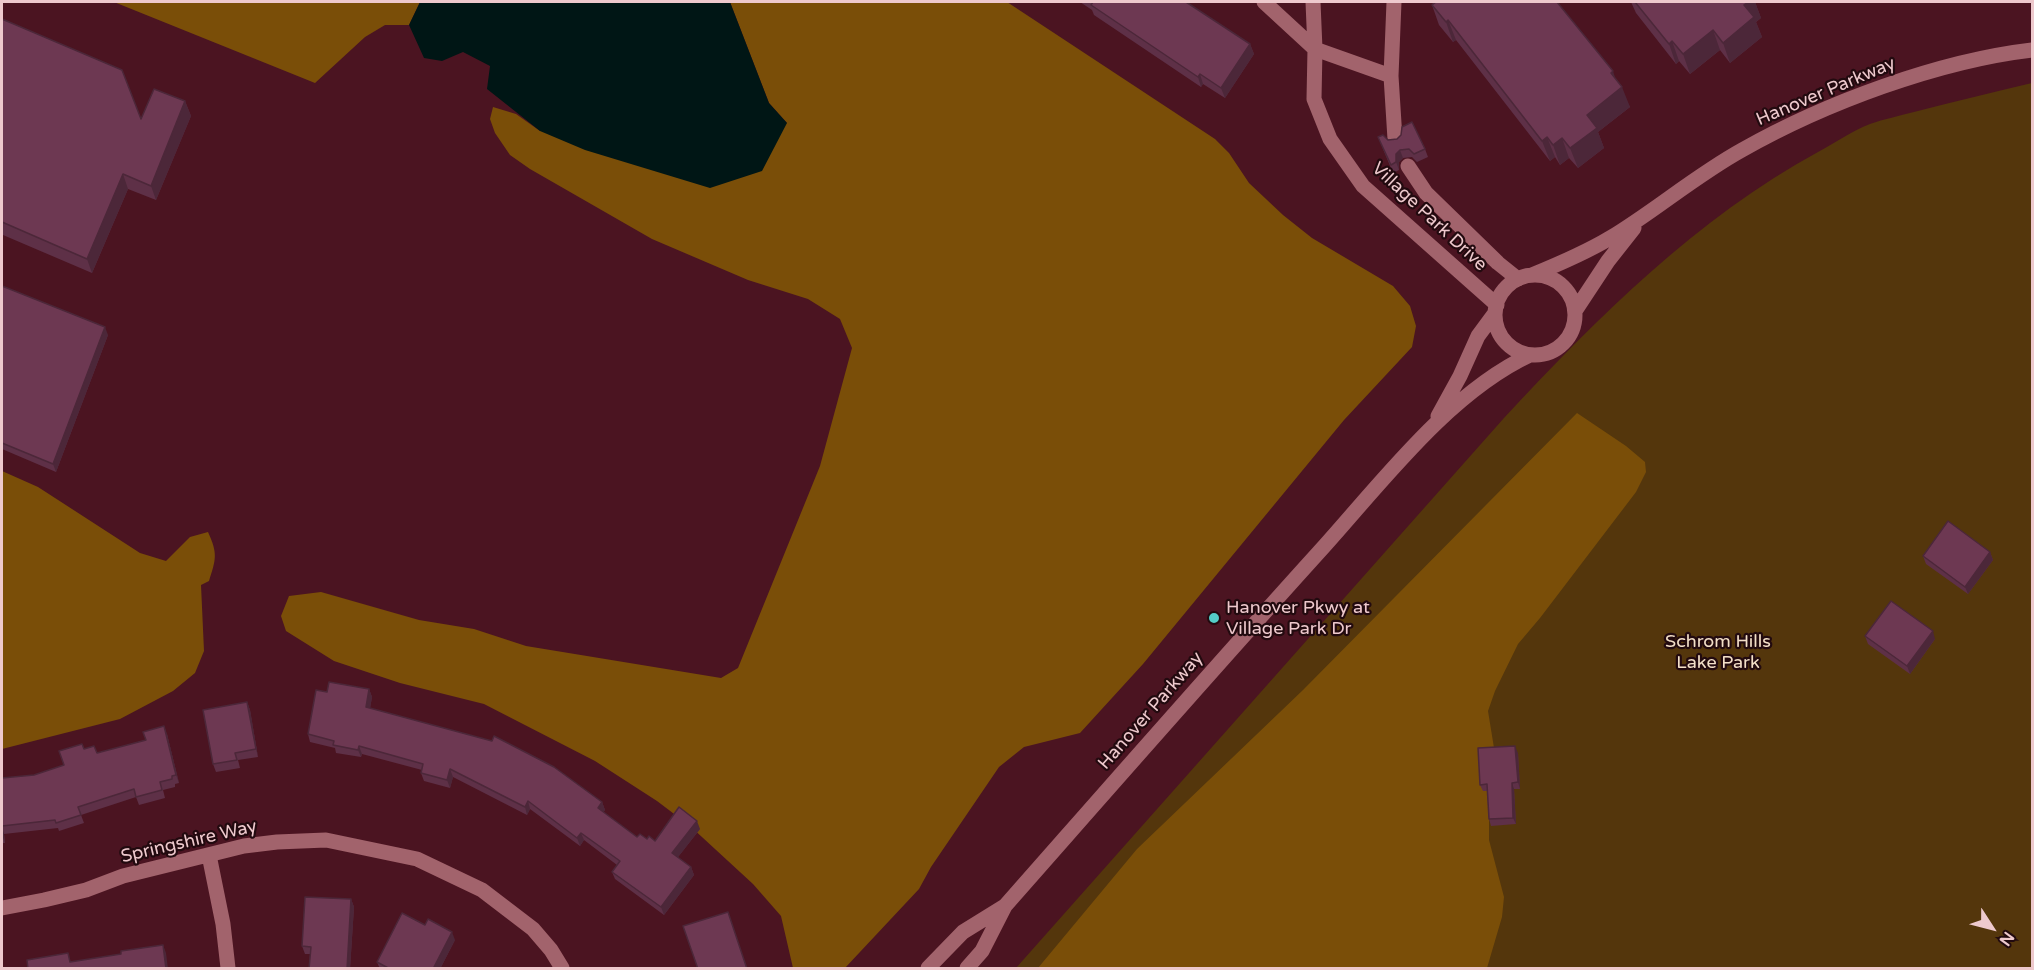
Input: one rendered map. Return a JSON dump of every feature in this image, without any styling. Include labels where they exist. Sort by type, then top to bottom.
[{"type":"street","points":[[1264,2],[1316,49],[1390,76]]},
{"type":"street","name":"Village Park Drive","points":[[1313,2],[1316,49],[1314,99],[1330,139],[1363,186],[1496,309]]},
{"type":"street","name":"Village Park Drive","points":[[1394,2],[1390,76],[1395,139]]},
{"type":"street","name":"Hanover Parkway","points":[[1525,277],[1576,257],[1611,238],[1742,150],[1778,131],[1846,101],[1914,77],[1984,59],[2032,50]]},
{"type":"street","name":"Village Park Drive","points":[[1408,166],[1426,193],[1498,263],[1525,277]]},
{"type":"street","name":"Hanover Parkway","points":[[1575,312],[1608,261],[1650,210]]},
{"type":"street","points":[[1525,277],[1548,277],[1561,284],[1571,296],[1575,312],[1574,326],[1567,341],[1554,351],[1542,355],[1530,355],[1516,351],[1504,341],[1497,328],[1496,309],[1507,288],[1525,277]]},
{"type":"street","name":"Hanover Parkway","points":[[1424,435],[1445,404],[1478,336],[1496,309]]},
{"type":"street","name":"Hanover Parkway","points":[[967,969],[982,951],[1005,906],[1216,666],[1424,435],[1480,384],[1530,355]]},
{"type":"street","name":"Springshire Way","points":[[2,908],[86,890],[123,876],[244,846],[326,840],[417,859],[482,890],[542,938],[562,969]]},
{"type":"street","points":[[209,855],[224,924],[228,969]]},
{"type":"street","name":"Hanover Parkway","points":[[928,969],[963,932],[1005,906]]},
{"type":"green space","name":"Schrom Hills Lake Park","points":[[2032,83],[2032,968],[1016,968],[1504,418],[1612,307],[1651,272],[1731,207],[1774,178],[1857,130],[1886,119]]},
{"type":"shaded area","points":[[114,2],[420,2],[409,25],[385,25],[365,37],[315,83]]},
{"type":"shaded area","points":[[420,2],[730,2],[769,103],[787,123],[762,171],[710,188],[585,150],[540,131],[487,89],[490,66],[463,52],[442,61],[424,58],[409,25]]},
{"type":"shaded area","points":[[730,2],[1007,2],[1215,139],[1229,153],[1249,183],[1283,215],[1312,238],[1393,286],[1410,306],[1416,326],[1412,347],[1344,420],[1143,664],[1080,733],[1024,747],[999,767],[931,867],[919,889],[845,968],[793,968],[781,916],[753,884],[690,826],[657,801],[595,761],[484,704],[400,683],[334,661],[286,631],[281,616],[289,596],[321,592],[419,620],[474,629],[526,646],[721,678],[738,668],[820,466],[852,348],[840,319],[808,299],[748,280],[652,239],[530,169],[510,155],[495,133],[490,119],[493,107],[516,114],[540,131],[787,123],[769,103]]},
{"type":"shaded area","points":[[1577,413],[1626,446],[1645,462],[1646,472],[1636,492],[1518,644],[1488,711],[1495,754],[1489,814],[1489,840],[1504,897],[1502,917],[1487,968],[1038,968],[1137,849],[1303,690]]},
{"type":"shaded area","points":[[2,471],[38,487],[140,553],[166,561],[190,537],[208,532],[215,557],[209,581],[201,585],[204,651],[195,673],[173,691],[120,719],[2,749]]},
{"type":"building","points":[[1093,2],[1186,2],[1250,44],[1221,88],[1200,74],[1198,77],[1091,5]]},
{"type":"building","points":[[1436,2],[1557,2],[1613,71],[1611,73],[1622,87],[1587,115],[1597,128],[1570,148],[1562,138],[1553,145],[1547,137],[1542,141],[1448,20],[1446,22],[1432,5]]},
{"type":"building","points":[[1635,2],[1749,2],[1744,5],[1754,17],[1723,43],[1713,30],[1683,54],[1672,41],[1669,44]]},
{"type":"building","points":[[2,19],[122,70],[141,119],[154,89],[185,101],[151,186],[123,174],[87,259],[2,222]]},
{"type":"building","points":[[1412,122],[1425,149],[1414,154],[1409,149],[1400,150],[1396,154],[1396,162],[1391,165],[1378,137],[1383,135],[1388,140],[1397,139],[1401,135],[1402,127]]},
{"type":"building","points":[[2,286],[105,327],[53,464],[2,443]]},
{"type":"building","points":[[1948,521],[1990,552],[1965,587],[1923,556]]},
{"type":"building","points":[[1891,601],[1933,631],[1907,666],[1865,636]]},
{"type":"building","points":[[329,682],[369,689],[366,707],[492,741],[494,736],[554,767],[602,802],[598,808],[637,837],[640,834],[647,839],[649,836],[655,841],[679,807],[697,821],[672,853],[691,867],[661,907],[612,872],[620,861],[581,833],[577,838],[528,801],[525,807],[450,769],[447,780],[421,773],[423,764],[359,746],[358,750],[333,745],[334,741],[308,734],[316,690],[327,692]]},
{"type":"building","points":[[247,702],[256,749],[235,753],[237,760],[213,764],[203,710]]},
{"type":"building","points":[[164,726],[176,775],[172,776],[172,779],[160,782],[162,790],[136,797],[134,789],[78,807],[81,815],[56,823],[55,820],[2,826],[2,778],[34,775],[64,765],[59,751],[82,744],[84,749],[94,746],[97,753],[146,740],[143,732]]},
{"type":"building","points":[[1515,746],[1518,782],[1512,783],[1513,818],[1489,819],[1487,784],[1480,785],[1478,748]]},
{"type":"building","points":[[305,897],[351,899],[347,969],[309,969],[311,947],[302,946]]},
{"type":"building","points":[[728,912],[747,969],[698,969],[683,926]]},
{"type":"building","points":[[402,913],[425,925],[428,919],[452,932],[434,967],[436,969],[390,969],[377,962]]},
{"type":"building","points":[[163,945],[166,969],[28,969],[27,960],[68,953],[70,962]]},
{"type":"place","name":"Hanover Pkwy at Village Park Dr","points":[[1214,618]]}]
